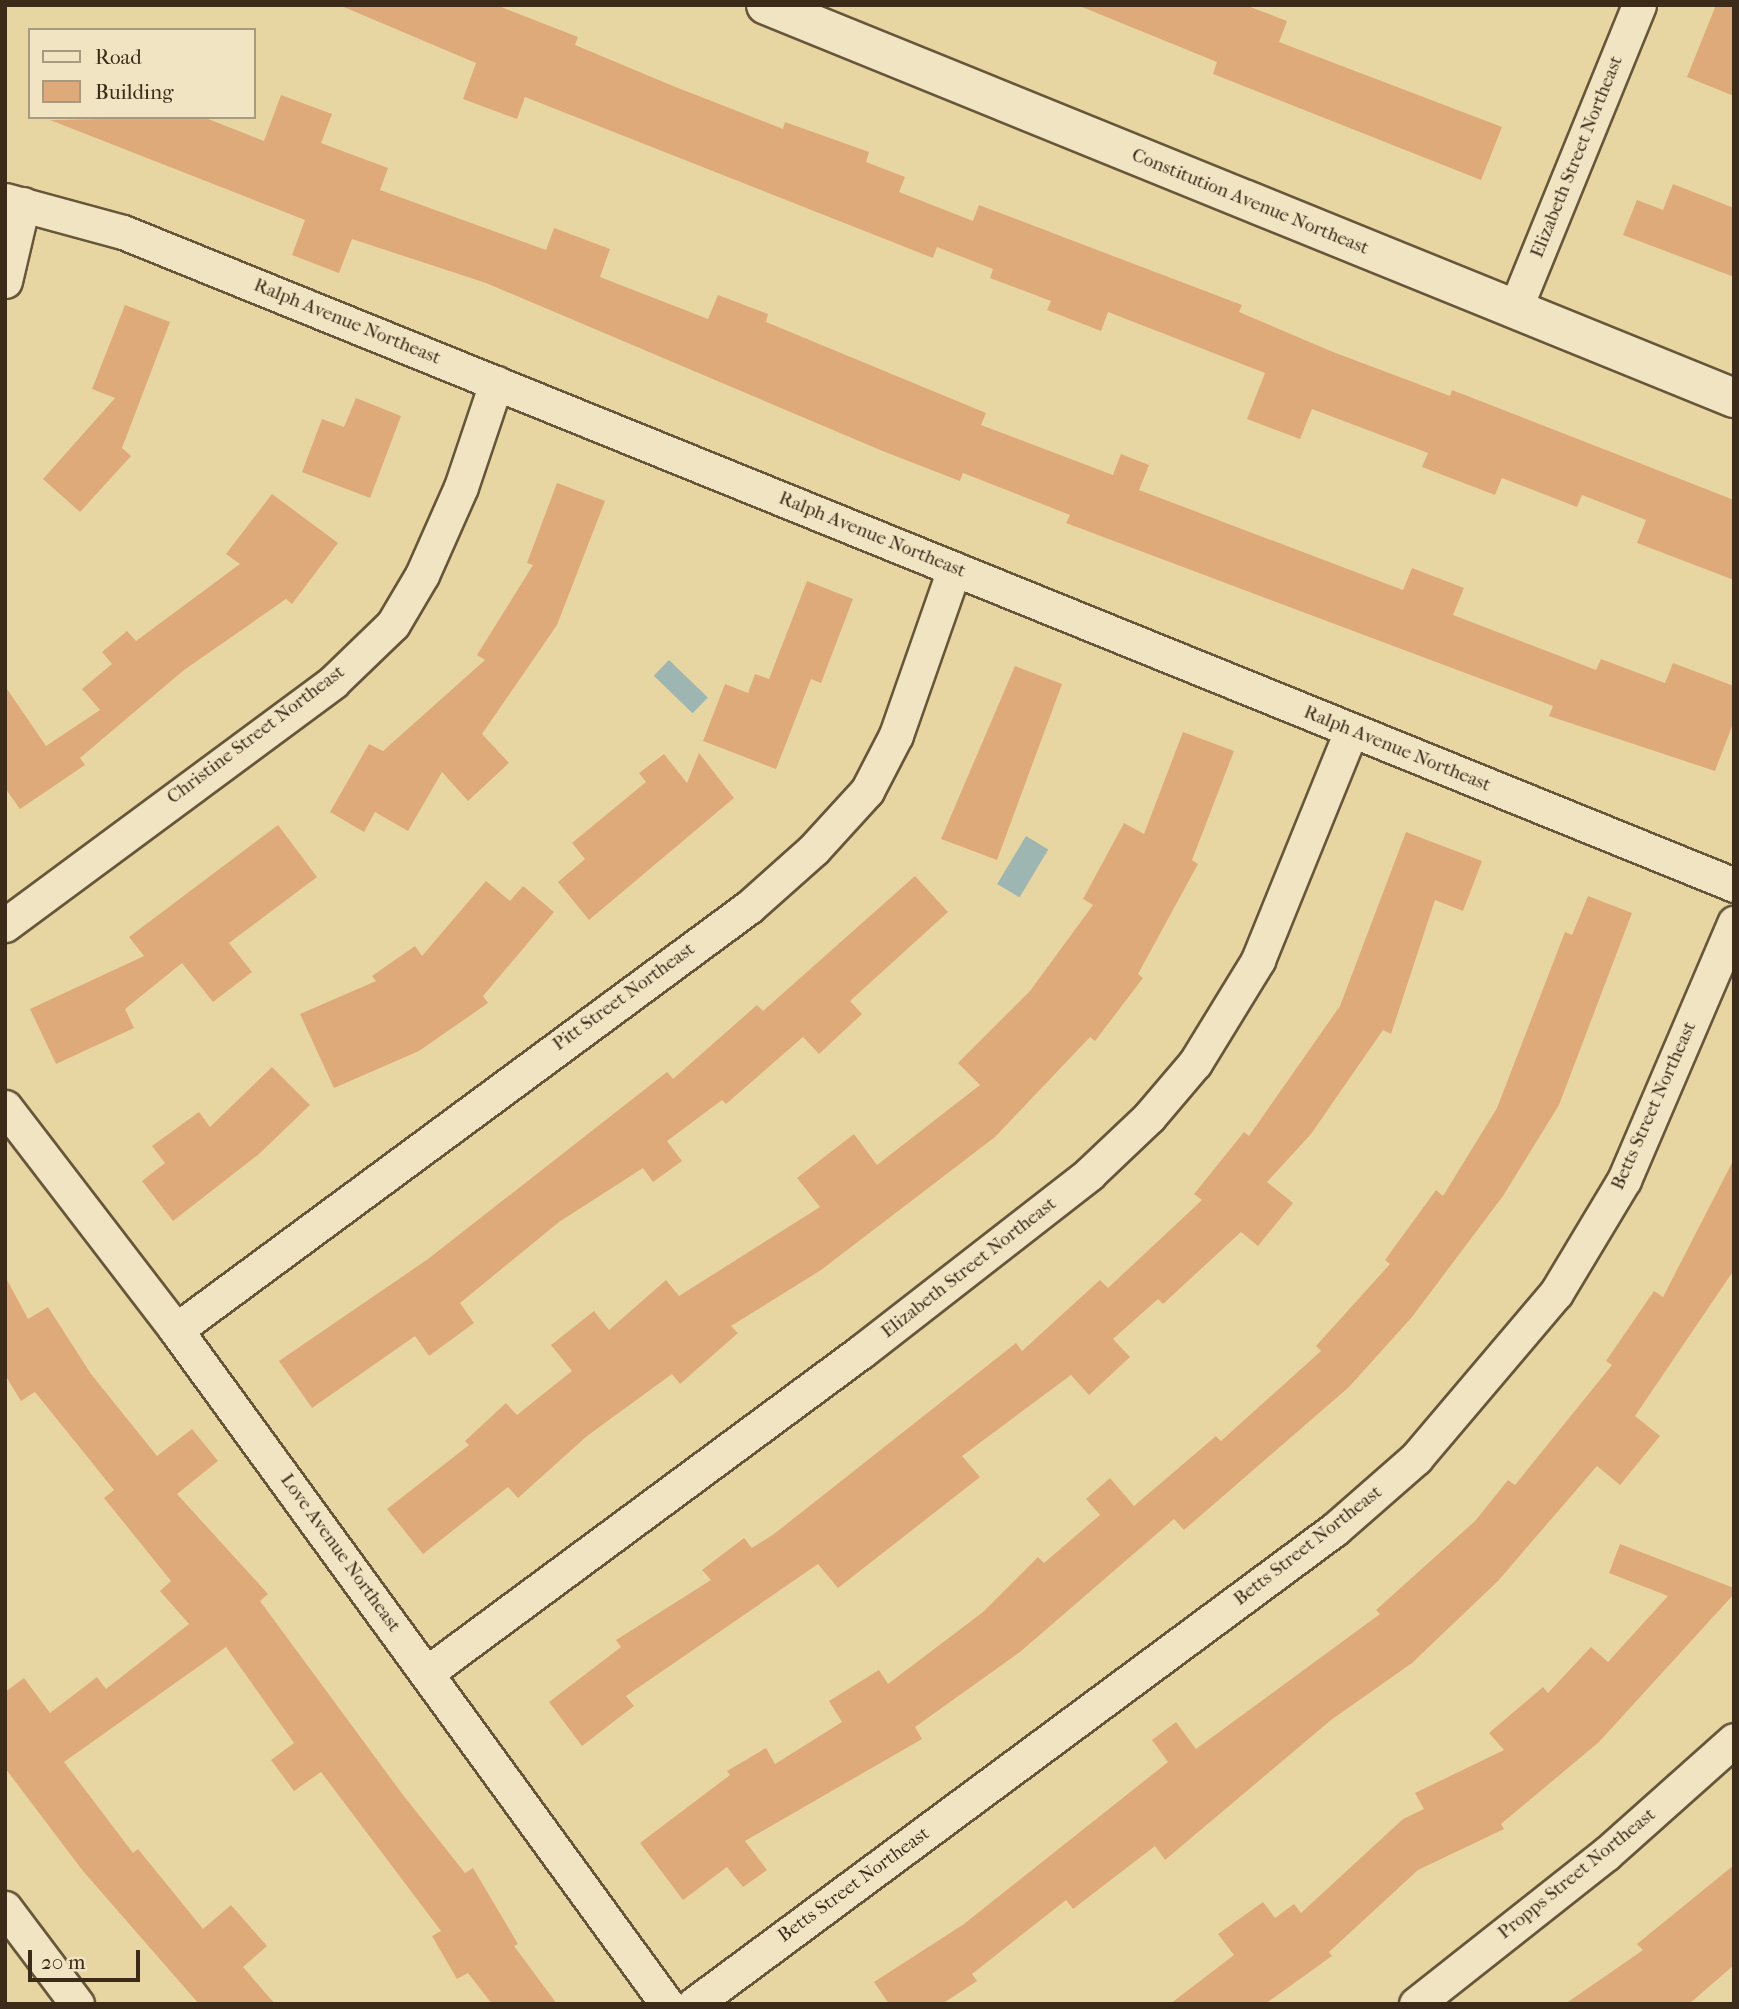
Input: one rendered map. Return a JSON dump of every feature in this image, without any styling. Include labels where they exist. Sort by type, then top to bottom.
[{"type":"street","name":"Constitution Avenue Northeast","points":[[766,5],[1734,398]]},
{"type":"street","name":"Elizabeth Street Northeast","points":[[1515,309],[1639,5]]},
{"type":"street","points":[[5,281],[14,202]]},
{"type":"street","name":"Ralph Avenue Northeast","points":[[14,202],[123,232],[1734,885]]},
{"type":"street","name":"Christine Street Northeast","points":[[5,925],[333,682],[393,624],[422,575],[461,487],[496,383]]},
{"type":"street","name":"Pitt Street Northeast","points":[[176,1331],[749,907],[814,849],[867,791],[896,735],[954,569]]},
{"type":"street","name":"Elizabeth Street Northeast","points":[[428,1672],[862,1351],[1089,1174],[1149,1117],[1195,1063],[1258,960],[1351,731]]},
{"type":"street","name":"Betts Street Northeast","points":[[694,2004],[1335,1530],[1416,1458],[1556,1293],[1624,1180],[1734,923]]},
{"type":"street","name":"Love Avenue Northeast","points":[[5,1107],[176,1331],[428,1672],[667,2004]]},
{"type":"street","name":"Propps Street Northeast","points":[[1416,2004],[1606,1854],[1734,1740]]},
{"type":"street","points":[[5,1908],[78,2004]]},
{"type":"water","points":[[669,660],[708,698],[693,713],[654,676]]},
{"type":"water","points":[[1026,836],[1048,849],[1019,897],[997,884]]},
{"type":"building","points":[[339,5],[496,5],[578,37],[575,45],[673,86],[783,129],[785,122],[869,152],[866,162],[905,177],[899,192],[973,221],[979,205],[1242,305],[1239,312],[1333,352],[1450,396],[1452,390],[1734,500],[1734,580],[1637,543],[1646,520],[1582,495],[1577,507],[1502,478],[1495,495],[1422,467],[1428,453],[1312,409],[1300,439],[1247,419],[1265,373],[1108,312],[1101,331],[1047,310],[1051,301],[990,278],[993,269],[937,247],[933,258],[525,97],[517,119],[463,99],[476,63]]},
{"type":"building","points":[[1077,5],[1245,5],[1287,21],[1279,42],[1502,127],[1481,180],[1213,74],[1217,62]]},
{"type":"building","points":[[1716,5],[1734,5],[1734,96],[1687,77]]},
{"type":"building","points":[[281,95],[332,114],[321,143],[388,168],[380,190],[546,250],[554,228],[610,249],[600,277],[708,319],[718,295],[768,314],[766,322],[986,413],[981,425],[1113,475],[1121,454],[1149,465],[1139,490],[1403,590],[1412,568],[1464,588],[1453,615],[1596,670],[1601,659],[1665,683],[1673,663],[1734,686],[1734,721],[1715,771],[1549,716],[1553,706],[1066,523],[1070,515],[963,473],[960,481],[885,452],[486,283],[352,239],[339,273],[292,255],[305,220],[50,120],[208,119],[264,141]]},
{"type":"building","points":[[1673,184],[1734,208],[1734,277],[1623,235],[1637,200],[1663,210]]},
{"type":"building","points":[[125,305],[170,322],[122,448],[131,456],[80,512],[43,479],[115,398],[92,389]]},
{"type":"building","points":[[356,398],[401,416],[370,498],[302,472],[322,419],[344,427]]},
{"type":"building","points":[[557,483],[605,501],[557,625],[482,734],[509,763],[468,801],[442,772],[408,831],[375,812],[364,832],[330,812],[369,744],[383,751],[485,660],[477,655],[533,565],[527,563]]},
{"type":"building","points":[[272,494],[338,543],[292,604],[286,599],[184,670],[80,758],[85,765],[20,809],[5,788],[5,686],[46,746],[100,710],[82,689],[112,664],[102,652],[127,631],[136,641],[240,564],[226,554]]},
{"type":"building","points":[[807,581],[853,599],[821,683],[811,679],[776,769],[703,741],[725,684],[748,693],[755,674],[769,679]]},
{"type":"building","points":[[1015,666],[1062,684],[997,860],[941,839]]},
{"type":"building","points":[[1183,732],[1234,751],[1192,860],[1198,864],[1138,974],[1143,978],[1095,1041],[1090,1037],[995,1137],[821,1270],[731,1326],[738,1333],[680,1384],[672,1374],[587,1436],[518,1498],[508,1487],[423,1554],[387,1509],[469,1445],[465,1441],[506,1403],[517,1415],[572,1371],[551,1345],[594,1311],[609,1330],[666,1280],[679,1296],[820,1207],[797,1178],[854,1134],[877,1165],[980,1085],[958,1063],[1030,991],[1093,905],[1083,899],[1124,823],[1144,834]]},
{"type":"building","points":[[699,753],[734,798],[589,920],[558,882],[585,859],[572,843],[646,782],[639,773],[664,754],[687,783]]},
{"type":"building","points":[[278,825],[317,877],[229,943],[252,972],[213,1002],[182,963],[125,1009],[134,1028],[56,1064],[30,1009],[144,956],[129,937]]},
{"type":"building","points":[[1406,832],[1482,861],[1463,911],[1435,900],[1391,1034],[1383,1030],[1311,1134],[1267,1182],[1293,1203],[1258,1246],[1241,1232],[1163,1304],[1158,1299],[1113,1339],[1130,1357],[1089,1395],[1071,1375],[962,1456],[980,1477],[838,1588],[818,1564],[626,1696],[634,1706],[582,1746],[549,1702],[621,1647],[616,1640],[711,1580],[702,1570],[744,1538],[752,1548],[774,1534],[1016,1343],[1022,1351],[1100,1280],[1108,1288],[1202,1200],[1194,1194],[1244,1132],[1249,1136],[1340,1006]]},
{"type":"building","points":[[915,876],[948,912],[850,1001],[862,1014],[819,1054],[803,1037],[726,1104],[722,1100],[667,1141],[682,1161],[653,1182],[643,1168],[559,1222],[460,1303],[474,1323],[429,1356],[415,1336],[312,1408],[279,1361],[428,1259],[667,1072],[673,1079],[757,1005],[763,1011]]},
{"type":"building","points":[[486,881],[510,901],[523,886],[554,912],[483,996],[488,1003],[419,1051],[334,1088],[300,1014],[376,981],[372,976],[415,946],[422,956]]},
{"type":"building","points":[[1588,896],[1632,913],[1559,1105],[1503,1196],[1412,1317],[1349,1387],[1184,1530],[1174,1519],[1020,1652],[915,1727],[922,1739],[745,1841],[767,1870],[743,1887],[727,1867],[683,1900],[640,1843],[730,1775],[727,1771],[766,1748],[775,1764],[842,1722],[829,1701],[879,1670],[888,1684],[983,1612],[1038,1557],[1044,1563],[1100,1515],[1086,1499],[1110,1478],[1134,1506],[1216,1436],[1221,1441],[1321,1351],[1316,1346],[1390,1264],[1385,1260],[1436,1190],[1443,1196],[1497,1108],[1565,932],[1572,935]]},
{"type":"building","points":[[272,1067],[310,1105],[259,1154],[173,1221],[142,1181],[165,1163],[152,1146],[199,1112],[210,1127]]},
{"type":"building","points":[[1734,1159],[1734,1270],[1635,1416],[1660,1436],[1620,1485],[1597,1466],[1498,1581],[1412,1663],[1331,1720],[1165,1860],[1155,1846],[1073,1909],[1066,1900],[972,1974],[977,1981],[942,2004],[889,2004],[874,1982],[964,1924],[1168,1762],[1152,1740],[1176,1722],[1196,1749],[1380,1614],[1376,1610],[1475,1521],[1508,1480],[1515,1485],[1612,1365],[1606,1361],[1654,1291],[1663,1297]]},
{"type":"building","points":[[5,1276],[28,1319],[48,1307],[91,1374],[157,1456],[192,1429],[218,1461],[177,1494],[268,1594],[260,1601],[403,1795],[465,1873],[473,1868],[518,1944],[514,1946],[557,2004],[492,2004],[468,1973],[457,1979],[432,1936],[441,1931],[321,1772],[294,1791],[271,1760],[294,1743],[226,1647],[64,1762],[133,1853],[138,1849],[203,1929],[231,1905],[267,1946],[243,1967],[275,2004],[199,2004],[83,1871],[5,1768],[5,1692],[24,1678],[50,1713],[97,1677],[106,1689],[189,1624],[160,1591],[171,1581],[104,1498],[114,1490],[35,1392],[21,1401],[5,1375]]},
{"type":"building","points":[[1620,1544],[1734,1588],[1734,1594],[1599,1742],[1501,1824],[1504,1829],[1418,1870],[1329,1952],[1332,1956],[1265,2004],[1170,2004],[1234,1955],[1218,1934],[1263,1902],[1275,1918],[1294,1904],[1301,1913],[1403,1819],[1424,1809],[1415,1793],[1504,1750],[1489,1733],[1543,1687],[1548,1693],[1591,1647],[1608,1662],[1668,1596],[1609,1573]]},
{"type":"building","points":[[1734,1865],[1734,1965],[1689,2004],[1565,2004],[1643,1950],[1637,1944]]}]
